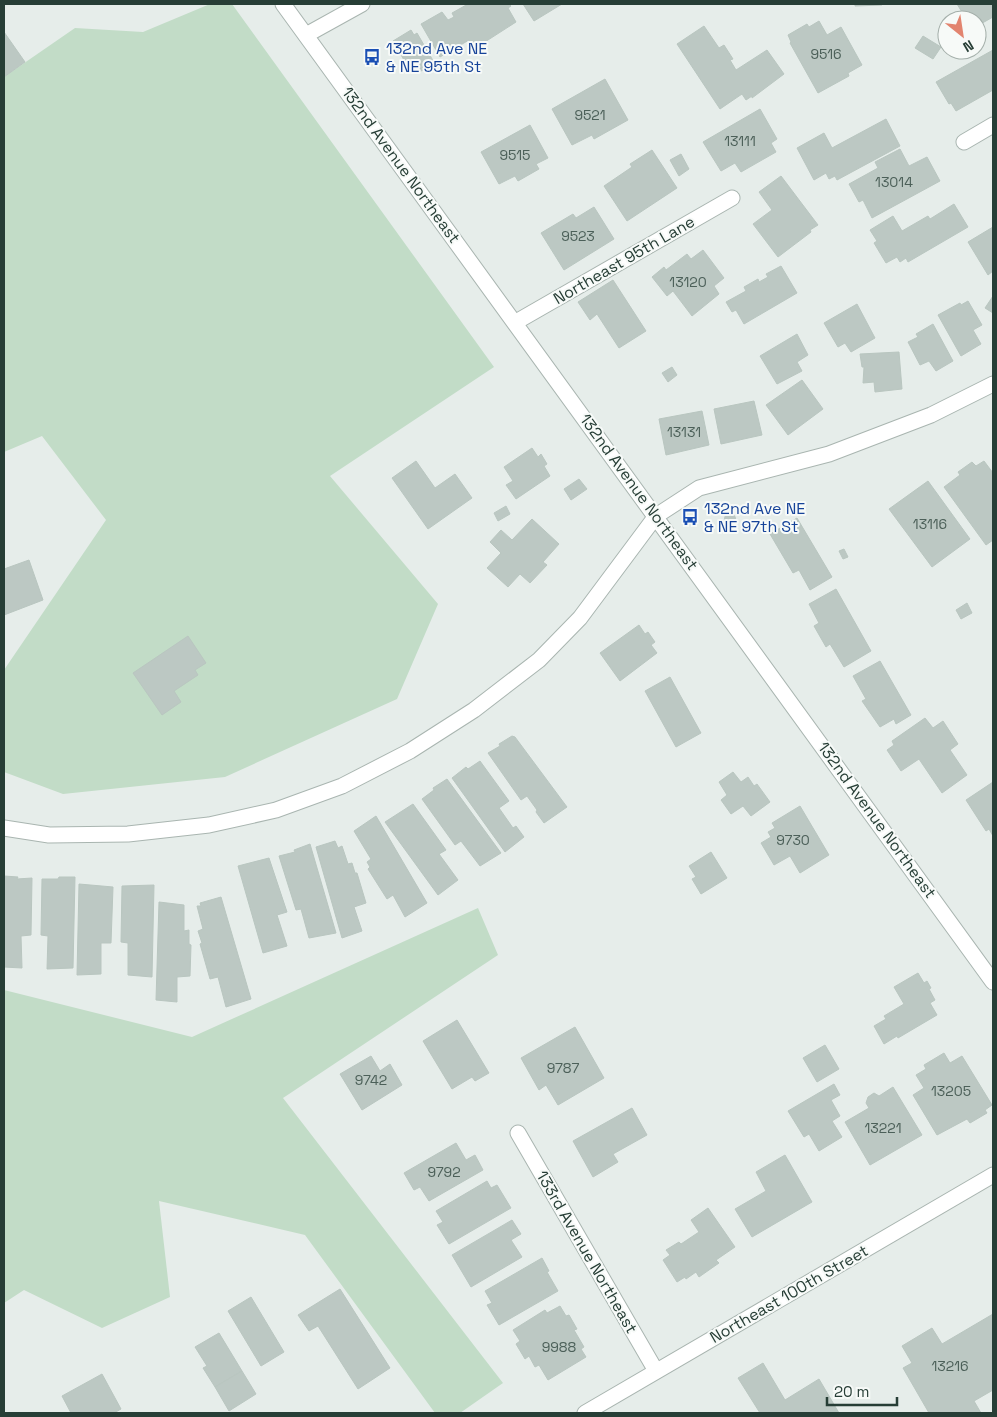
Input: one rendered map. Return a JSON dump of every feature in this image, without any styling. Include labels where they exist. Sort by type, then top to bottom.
[{"type":"street","name":"132nd Avenue Northeast","points":[[284,4],[993,982]]},
{"type":"street","points":[[306,35],[362,4]]},
{"type":"street","points":[[964,142],[993,125]]},
{"type":"street","name":"Northeast 95th Lane","points":[[516,322],[732,198]]},
{"type":"street","points":[[4,828],[49,835],[128,834],[208,825],[276,810],[342,786],[410,751],[466,716],[539,660],[580,618],[656,516],[699,488],[830,454],[931,415],[993,384]]},
{"type":"street","name":"133rd Avenue Northeast","points":[[518,1132],[656,1372]]},
{"type":"street","name":"Northeast 100th Street","points":[[585,1413],[993,1175]]},
{"type":"green space","points":[[210,4],[232,4],[494,367],[330,476],[438,604],[397,699],[225,777],[63,794],[4,772],[4,670],[106,520],[42,436],[4,452],[4,77],[75,28],[143,32]]},
{"type":"green space","points":[[478,908],[498,955],[283,1098],[503,1383],[460,1413],[435,1413],[305,1235],[159,1201],[170,1297],[102,1328],[24,1290],[4,1303],[4,990],[192,1037]]},
{"type":"building","points":[[468,4],[509,4],[511,6],[508,8],[516,22],[474,49],[469,40],[440,57],[421,24],[442,12],[448,20],[454,17],[452,13]]},
{"type":"building","points":[[523,4],[562,4],[534,21]]},
{"type":"building","points":[[855,4],[882,4],[882,5],[855,6]]},
{"type":"building","points":[[957,4],[993,4],[993,17],[987,20],[987,10],[961,10]]},
{"type":"building","points":[[819,21],[827,35],[841,27],[862,65],[848,73],[849,76],[818,93],[790,43],[788,35],[807,24],[809,27]]},
{"type":"building","points":[[704,26],[719,48],[724,45],[733,59],[730,60],[736,70],[767,50],[784,74],[752,98],[752,96],[746,100],[742,94],[720,109],[677,44]]},
{"type":"building","points":[[411,30],[414,35],[417,33],[435,64],[419,72],[414,63],[408,67],[393,41]]},
{"type":"building","points":[[4,32],[25,62],[4,77]]},
{"type":"building","points":[[923,36],[937,45],[937,53],[933,59],[915,48]]},
{"type":"building","points":[[993,50],[993,90],[956,111],[951,103],[949,104],[936,82],[975,60],[987,60],[987,53]]},
{"type":"building","points":[[605,79],[628,120],[594,139],[592,135],[572,145],[552,109]]},
{"type":"building","points":[[760,109],[777,139],[771,143],[776,152],[741,172],[735,163],[721,171],[703,142]]},
{"type":"building","points":[[886,119],[900,146],[837,180],[835,176],[829,179],[826,173],[814,180],[797,148],[824,133],[832,148]]},
{"type":"building","points":[[530,125],[548,158],[536,164],[539,169],[518,181],[515,176],[499,184],[481,152]]},
{"type":"building","points":[[900,149],[909,166],[927,157],[940,181],[872,218],[863,200],[859,202],[849,184],[878,168],[875,162]]},
{"type":"building","points":[[652,150],[677,188],[627,221],[604,186],[632,167],[630,164]]},
{"type":"building","points":[[681,154],[689,169],[679,176],[670,160]]},
{"type":"building","points":[[781,176],[818,225],[778,257],[753,224],[772,210],[759,192]]},
{"type":"building","points":[[954,204],[968,227],[908,262],[906,258],[900,262],[897,257],[886,263],[874,243],[877,241],[870,230],[893,216],[902,231],[928,216],[930,219]]},
{"type":"building","points":[[594,207],[614,239],[564,270],[541,233],[573,214],[576,218]]},
{"type":"building","points":[[993,227],[993,271],[988,275],[968,242]]},
{"type":"building","points":[[703,250],[724,278],[714,286],[719,294],[692,316],[673,291],[667,296],[652,277],[664,267],[666,270],[687,254],[691,259]]},
{"type":"building","points":[[781,266],[797,293],[744,324],[736,310],[732,312],[726,302],[746,291],[744,287],[758,279],[759,282],[768,277],[766,274]]},
{"type":"building","points":[[613,280],[646,331],[619,348],[597,314],[590,320],[578,302]]},
{"type":"building","points":[[993,296],[993,313],[985,308]]},
{"type":"building","points":[[968,301],[982,325],[973,330],[981,344],[961,356],[938,315],[960,303],[961,305]]},
{"type":"building","points":[[857,304],[875,338],[851,352],[845,343],[838,347],[824,323]]},
{"type":"building","points":[[933,324],[953,361],[936,371],[929,361],[920,365],[908,342],[918,337],[916,334]]},
{"type":"building","points":[[797,334],[808,355],[797,362],[802,371],[777,384],[760,356]]},
{"type":"building","points":[[899,352],[902,389],[875,392],[874,382],[863,383],[864,367],[862,367],[860,354]]},
{"type":"building","points":[[672,367],[677,375],[668,382],[662,373]]},
{"type":"building","points":[[802,380],[823,409],[788,435],[766,405]]},
{"type":"building","points":[[754,401],[762,435],[721,444],[714,409]]},
{"type":"building","points":[[702,411],[709,445],[666,455],[659,419]]},
{"type":"building","points":[[532,448],[538,457],[541,454],[547,464],[544,466],[550,476],[516,499],[506,485],[513,481],[504,467]]},
{"type":"building","points":[[416,461],[435,488],[455,474],[472,498],[428,529],[392,478]]},
{"type":"building","points":[[984,461],[993,473],[993,540],[986,545],[944,487],[960,475],[958,472],[972,462],[976,466]]},
{"type":"building","points":[[579,479],[587,489],[571,500],[564,489]]},
{"type":"building","points":[[928,481],[970,539],[932,567],[889,509]]},
{"type":"building","points":[[506,506],[510,514],[498,521],[494,513]]},
{"type":"building","points":[[730,513],[736,519],[730,525],[724,519]]},
{"type":"building","points":[[797,518],[832,577],[810,590],[799,570],[793,573],[770,534]]},
{"type":"building","points":[[532,519],[559,544],[543,562],[547,565],[530,583],[520,574],[508,587],[487,568],[501,553],[490,542],[501,530],[512,540]]},
{"type":"building","points":[[844,549],[848,557],[843,559],[839,551]]},
{"type":"building","points":[[29,560],[43,600],[4,615],[4,569]]},
{"type":"building","points":[[836,589],[871,651],[844,667],[830,644],[826,647],[814,626],[819,623],[809,604]]},
{"type":"building","points":[[967,603],[972,613],[961,619],[956,610]]},
{"type":"building","points":[[639,625],[645,634],[648,632],[655,642],[651,645],[657,653],[620,681],[600,653]]},
{"type":"building","points":[[188,636],[206,663],[195,670],[198,675],[174,691],[181,702],[162,715],[133,673]]},
{"type":"building","points":[[880,661],[911,715],[896,724],[894,719],[880,727],[862,701],[866,699],[853,676]]},
{"type":"building","points":[[670,677],[701,733],[676,747],[645,691]]},
{"type":"building","points":[[925,718],[933,728],[943,721],[958,744],[950,750],[967,775],[942,793],[919,759],[901,771],[887,750],[894,745],[892,741]]},
{"type":"building","points":[[512,736],[515,737],[567,807],[544,823],[527,796],[521,800],[488,753]]},
{"type":"building","points":[[480,761],[509,801],[499,808],[513,828],[516,826],[524,837],[505,852],[452,778],[466,767],[468,769]]},
{"type":"building","points":[[733,772],[741,782],[748,777],[754,786],[757,784],[770,802],[751,816],[743,806],[731,814],[721,800],[727,795],[719,782]]},
{"type":"building","points":[[447,779],[501,853],[480,866],[461,841],[455,845],[422,799],[434,790],[433,788]]},
{"type":"building","points":[[993,782],[993,836],[989,829],[986,831],[966,800]]},
{"type":"building","points":[[413,804],[446,850],[439,854],[458,880],[438,895],[385,822]]},
{"type":"building","points":[[800,806],[829,855],[800,873],[790,856],[774,865],[761,843],[771,837],[768,832],[775,828],[772,823]]},
{"type":"building","points":[[376,816],[427,903],[405,917],[393,895],[387,899],[368,869],[370,867],[367,862],[371,859],[354,831]]},
{"type":"building","points":[[335,841],[338,848],[342,846],[348,864],[352,863],[355,873],[357,873],[366,903],[354,907],[362,931],[342,938],[316,847]]},
{"type":"building","points":[[310,844],[336,933],[309,938],[301,909],[296,910],[279,856],[295,852],[294,850]]},
{"type":"building","points":[[711,852],[727,878],[701,894],[692,879],[696,877],[689,866]]},
{"type":"building","points":[[269,858],[287,912],[277,915],[287,946],[263,953],[238,866]]},
{"type":"building","points":[[4,876],[18,877],[17,879],[32,878],[31,935],[21,936],[22,968],[4,967]]},
{"type":"building","points":[[59,877],[75,877],[73,968],[47,969],[48,936],[41,935],[42,879],[58,879]]},
{"type":"building","points":[[79,884],[113,887],[111,943],[101,943],[101,974],[77,975]]},
{"type":"building","points":[[154,885],[152,977],[128,975],[128,943],[121,942],[122,886]]},
{"type":"building","points":[[221,897],[251,999],[226,1007],[218,977],[210,979],[198,931],[203,929],[197,906],[201,906],[200,903]]},
{"type":"building","points":[[159,902],[184,905],[184,931],[189,930],[189,944],[191,945],[190,976],[177,977],[177,1002],[156,1000]]},
{"type":"building","points":[[918,973],[924,983],[927,981],[931,988],[929,989],[935,1000],[930,1003],[937,1015],[884,1044],[874,1026],[886,1019],[884,1016],[904,1004],[894,987]]},
{"type":"building","points":[[457,1020],[489,1073],[475,1081],[472,1077],[452,1089],[423,1041]]},
{"type":"building","points":[[575,1027],[604,1078],[558,1105],[546,1085],[539,1090],[521,1058]]},
{"type":"building","points":[[825,1045],[839,1069],[817,1082],[803,1058]]},
{"type":"building","points":[[944,1053],[950,1063],[962,1056],[992,1105],[985,1110],[987,1113],[970,1123],[967,1119],[937,1135],[913,1095],[924,1088],[916,1075],[926,1069],[924,1065]]},
{"type":"building","points":[[371,1056],[380,1071],[390,1064],[402,1085],[362,1110],[340,1074]]},
{"type":"building","points":[[834,1084],[840,1095],[831,1100],[840,1116],[832,1121],[842,1137],[819,1151],[809,1134],[804,1137],[788,1111]]},
{"type":"building","points":[[893,1087],[922,1135],[870,1165],[845,1122],[869,1108],[866,1103],[868,1097],[874,1093],[879,1096]]},
{"type":"building","points":[[632,1108],[647,1135],[613,1154],[618,1162],[593,1177],[573,1141]]},
{"type":"building","points":[[456,1143],[466,1160],[475,1155],[483,1170],[429,1201],[420,1187],[414,1190],[404,1173]]},
{"type":"building","points":[[785,1155],[812,1202],[752,1237],[735,1209],[766,1191],[756,1172]]},
{"type":"building","points":[[487,1181],[491,1188],[497,1185],[511,1208],[449,1244],[437,1225],[443,1222],[436,1211]]},
{"type":"building","points":[[708,1208],[735,1247],[716,1260],[719,1263],[699,1277],[696,1272],[686,1279],[685,1277],[677,1282],[663,1260],[670,1255],[666,1250],[679,1242],[681,1244],[699,1232],[691,1220]]},
{"type":"building","points":[[512,1220],[521,1234],[511,1240],[522,1257],[471,1287],[452,1255]]},
{"type":"building","points":[[542,1258],[549,1271],[547,1272],[558,1291],[499,1325],[487,1305],[492,1303],[485,1291]]},
{"type":"building","points":[[340,1289],[390,1368],[358,1389],[318,1326],[309,1331],[298,1315]]},
{"type":"building","points":[[251,1297],[284,1352],[261,1366],[228,1311]]},
{"type":"building","points":[[560,1306],[566,1316],[569,1315],[577,1329],[574,1330],[584,1347],[581,1349],[586,1357],[548,1380],[539,1365],[535,1367],[529,1356],[525,1359],[516,1344],[520,1341],[513,1330],[545,1310],[547,1313]]},
{"type":"building","points":[[993,1314],[993,1390],[974,1401],[981,1413],[929,1413],[903,1368],[912,1363],[902,1346],[932,1328],[942,1344]]},
{"type":"building","points":[[219,1333],[242,1371],[215,1387],[203,1368],[207,1366],[195,1347]]},
{"type":"building","points":[[763,1363],[785,1400],[819,1379],[839,1413],[760,1413],[738,1378]]},
{"type":"building","points":[[242,1371],[256,1394],[229,1411],[215,1387]]},
{"type":"building","points":[[102,1374],[121,1409],[114,1413],[71,1413],[62,1396]]},
{"type":"place","name":"132nd Ave NE & NE 95th St","points":[[372,57]]},
{"type":"place","name":"132nd Ave NE & NE 97th St","points":[[690,517]]}]
